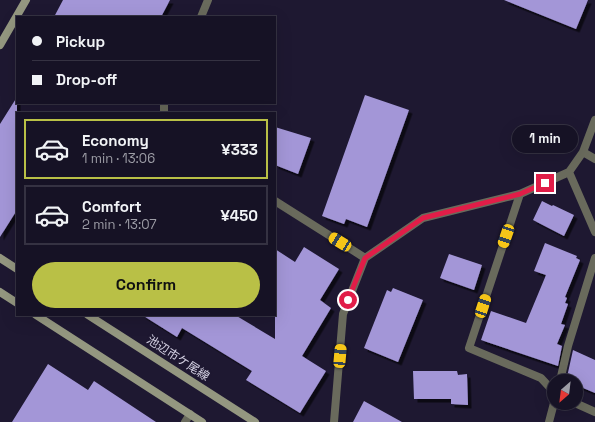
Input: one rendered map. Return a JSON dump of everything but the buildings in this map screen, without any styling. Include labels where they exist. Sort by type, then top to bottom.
[{"type":"street","points":[[17,16],[26,0]]},
{"type":"street","points":[[201,16],[208,0]]},
{"type":"street","points":[[0,45],[16,17]]},
{"type":"street","points":[[334,422],[344,314],[365,258],[423,218],[520,194],[569,172],[583,152],[595,120]]},
{"type":"street","points":[[583,152],[595,159]]},
{"type":"street","points":[[569,172],[595,232]]},
{"type":"street","points":[[520,194],[469,348],[541,378],[547,384]]},
{"type":"street","points":[[276,202],[365,258]]},
{"type":"street","points":[[0,258],[16,268]]},
{"type":"street","points":[[562,374],[568,346],[595,258]]},
{"type":"street","points":[[0,292],[16,302]]},
{"type":"street","points":[[38,316],[202,422]]},
{"type":"street","name":"池辺市ケ尾線","points":[[90,316],[255,422]]},
{"type":"street","points":[[583,407],[595,412]]},
{"type":"street","points":[[549,422],[552,410]]},
{"type":"street","points":[[185,422],[190,414]]},
{"type":"route","points":[[348,300],[365,258],[423,218],[520,194],[545,183]]}]
